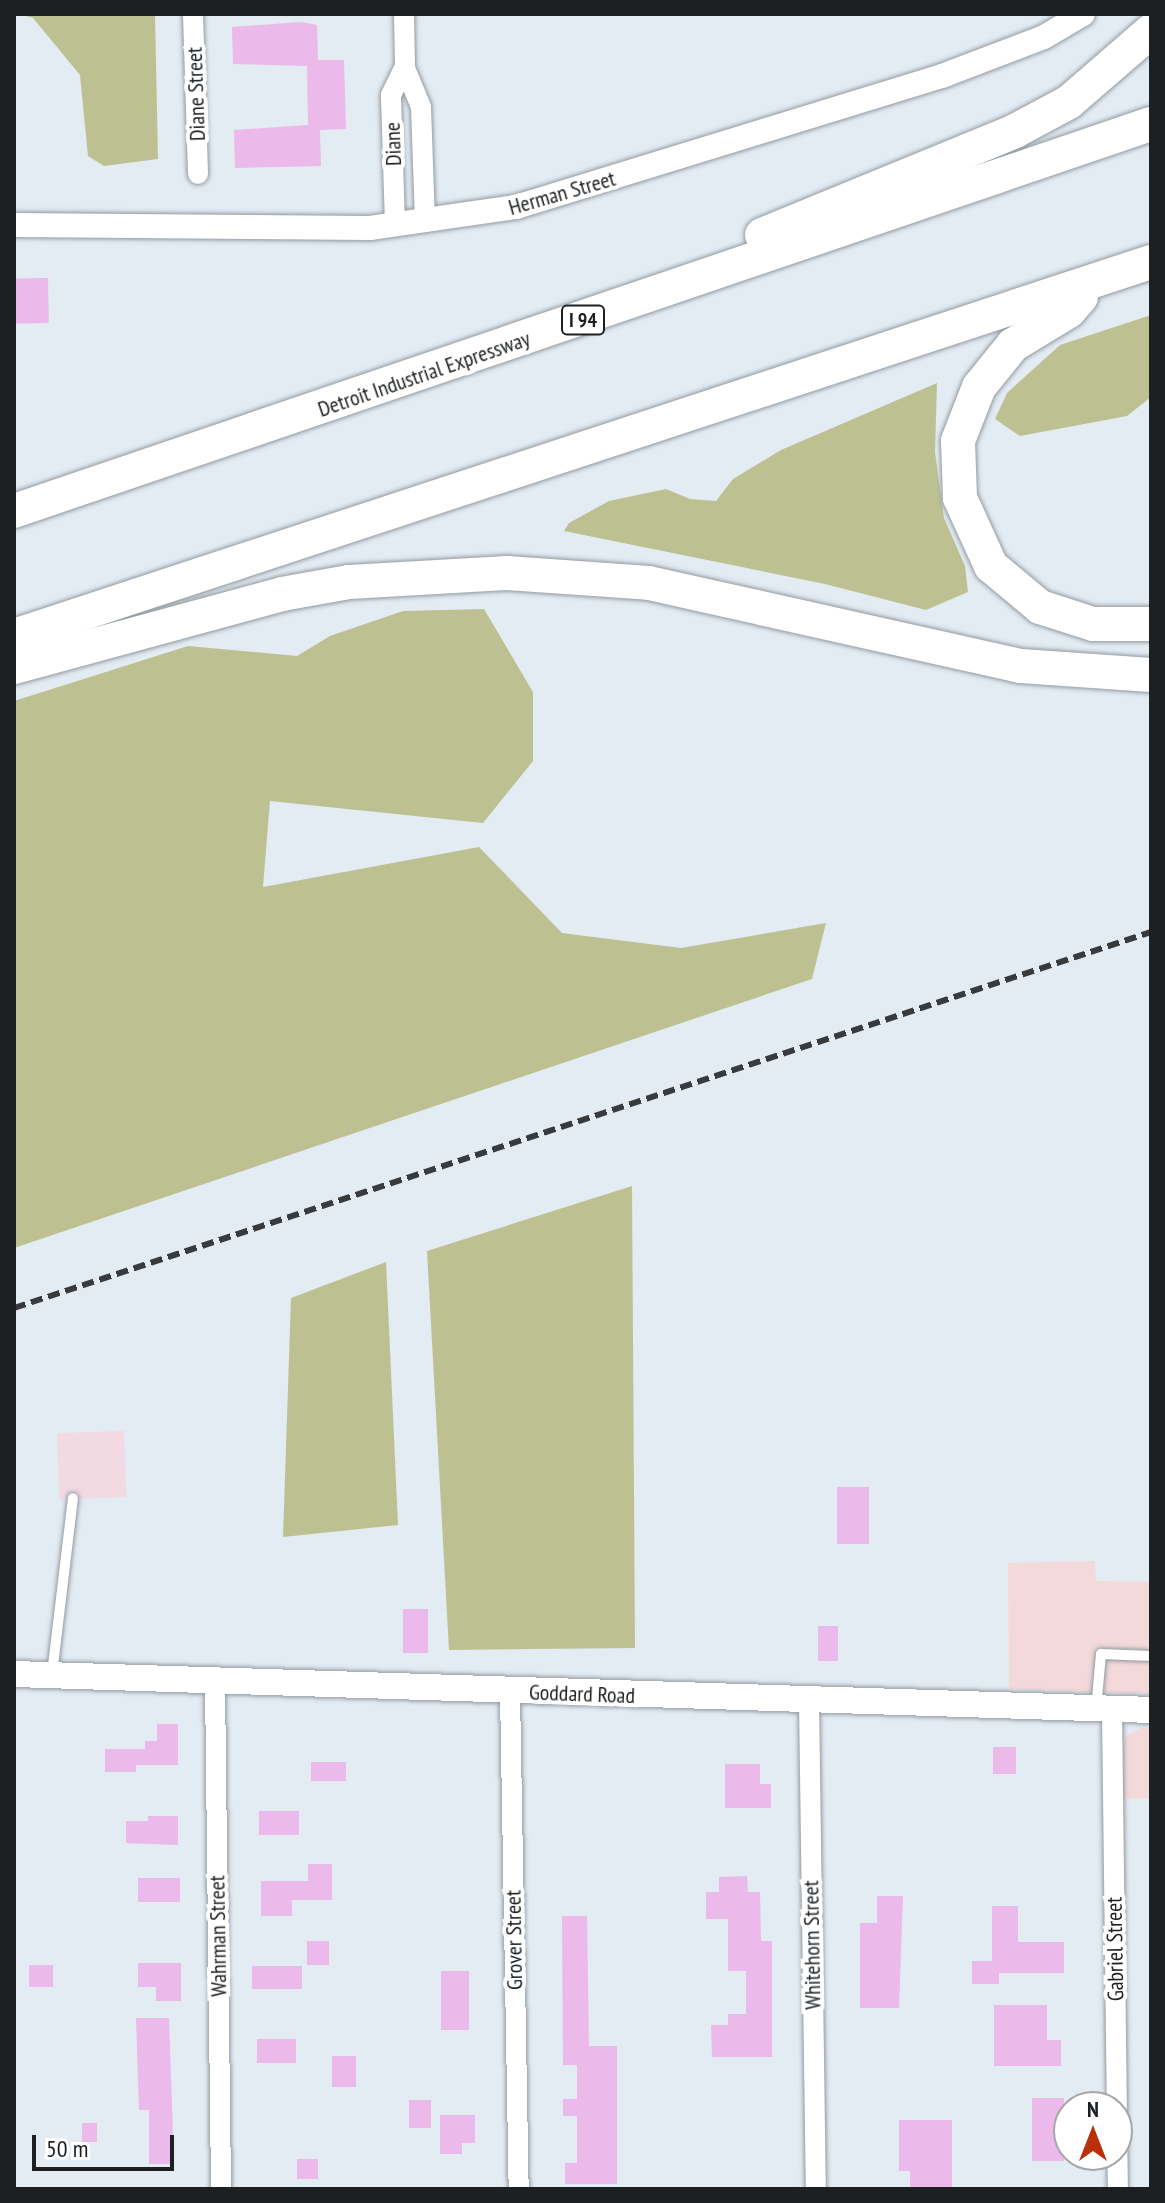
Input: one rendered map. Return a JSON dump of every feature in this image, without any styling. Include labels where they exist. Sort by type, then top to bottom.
[{"type":"highway","points":[[458,363],[574,302],[777,229],[1015,131],[1069,102],[1151,31]]},
{"type":"highway","name":"Detroit Industrial Expressway","points":[[14,511],[458,363],[1151,124]]},
{"type":"highway","points":[[14,636],[1151,262]]},
{"type":"highway","points":[[1096,281],[1069,311],[1013,345],[979,387],[958,441],[960,498],[991,566],[1040,607],[1093,624],[1151,624]]},
{"type":"highway","points":[[14,667],[282,594],[349,582],[507,573],[649,583],[1021,666],[1151,675]]},
{"type":"main road","name":"Goddard Road","points":[[14,1674],[1151,1710]]},
{"type":"street","name":"Diane Street","points":[[193,14],[198,174]]},
{"type":"street","name":"Diane","points":[[404,14],[405,67],[421,107],[425,222]]},
{"type":"street","name":"Herman Street","points":[[14,225],[395,225],[425,222],[569,193],[927,81],[1008,53],[1083,14]]},
{"type":"street","name":"Diane","points":[[395,225],[391,95],[405,67]]},
{"type":"street","name":"Wahrman Street","points":[[215,1682],[221,2189]]},
{"type":"street","name":"Grover Street","points":[[510,1691],[519,2189]]},
{"type":"street","name":"Whitehorn Street","points":[[809,1700],[816,2189]]},
{"type":"street","name":"Gabriel Street","points":[[1104,1709],[1118,2189]]},
{"type":"lane","points":[[52,1676],[73,1498]]},
{"type":"lane","points":[[1104,1709],[1101,1654],[1151,1656]]},
{"type":"shaded area","points":[[124,1431],[126,1497],[59,1499],[57,1433]]},
{"type":"shaded area","points":[[1095,1561],[1096,1581],[1151,1582],[1151,1694],[1009,1689],[1008,1563]]},
{"type":"shaded area","points":[[1141,1728],[1151,1728],[1151,1799],[1121,1798],[1122,1749],[1126,1736]]},
{"type":"green space","points":[[19,14],[155,14],[158,159],[104,166],[88,156],[80,75],[33,18]]},
{"type":"green space","points":[[1151,315],[1151,397],[1127,416],[1020,436],[995,419],[1007,393],[1060,345]]},
{"type":"green space","points":[[937,383],[935,452],[944,518],[965,566],[968,592],[926,610],[825,584],[564,531],[569,523],[609,501],[666,489],[690,499],[716,501],[733,479],[781,450]]},
{"type":"green space","points":[[484,609],[533,692],[533,761],[483,823],[270,801],[263,887],[479,847],[562,933],[681,948],[826,923],[812,979],[14,1248],[14,701],[188,646],[297,656],[330,636],[403,611]]},
{"type":"green space","points":[[632,1186],[635,1648],[449,1650],[427,1251]]},
{"type":"green space","points":[[386,1262],[398,1525],[283,1537],[291,1298]]},
{"type":"building","points":[[300,22],[317,25],[318,60],[344,60],[346,129],[320,130],[321,166],[235,168],[234,130],[308,125],[307,66],[233,64],[232,27]]},
{"type":"building","points":[[48,278],[49,323],[15,324],[14,279]]},
{"type":"building","points":[[837,1487],[869,1487],[869,1544],[837,1544]]},
{"type":"building","points":[[403,1609],[428,1609],[428,1653],[403,1653]]},
{"type":"building","points":[[818,1626],[838,1626],[838,1661],[818,1661]]},
{"type":"building","points":[[157,1724],[178,1724],[178,1765],[136,1765],[136,1772],[105,1772],[105,1749],[145,1749],[145,1741],[157,1741]]},
{"type":"building","points":[[993,1747],[1016,1747],[1016,1774],[993,1774]]},
{"type":"building","points":[[311,1762],[346,1762],[346,1781],[311,1781]]},
{"type":"building","points":[[725,1764],[760,1764],[760,1784],[771,1784],[771,1808],[725,1808]]},
{"type":"building","points":[[259,1811],[299,1811],[299,1835],[259,1835]]},
{"type":"building","points":[[148,1816],[178,1816],[178,1845],[126,1843],[126,1821],[148,1821]]},
{"type":"building","points":[[308,1864],[332,1864],[332,1900],[292,1900],[292,1916],[261,1916],[261,1881],[308,1881]]},
{"type":"building","points":[[747,1876],[748,1892],[760,1892],[761,1941],[772,1941],[772,2057],[712,2057],[711,2025],[728,2025],[728,2014],[746,2014],[746,1971],[728,1971],[728,1919],[706,1919],[706,1892],[719,1892],[719,1877]]},
{"type":"building","points":[[138,1878],[180,1878],[180,1902],[138,1902]]},
{"type":"building","points":[[877,1896],[903,1896],[899,2008],[860,2008],[860,1923],[877,1923]]},
{"type":"building","points":[[992,1906],[1018,1906],[1018,1942],[1064,1942],[1064,1973],[999,1973],[999,1984],[972,1984],[972,1961],[992,1961]]},
{"type":"building","points":[[562,1916],[587,1916],[589,2046],[617,2046],[617,2184],[565,2184],[565,2163],[577,2163],[577,2116],[563,2116],[563,2099],[577,2099],[577,2065],[563,2065]]},
{"type":"building","points":[[307,1941],[329,1941],[329,1965],[307,1965]]},
{"type":"building","points":[[138,1963],[181,1963],[181,2001],[156,2001],[156,1987],[138,1987]]},
{"type":"building","points":[[29,1965],[53,1965],[53,1987],[29,1987]]},
{"type":"building","points":[[252,1966],[302,1966],[302,1989],[252,1989]]},
{"type":"building","points":[[441,1971],[469,1971],[469,2030],[441,2030]]},
{"type":"building","points":[[994,2005],[1047,2005],[1047,2040],[1061,2040],[1061,2066],[994,2066]]},
{"type":"building","points":[[136,2018],[169,2018],[174,2164],[149,2164],[149,2110],[139,2110]]},
{"type":"building","points":[[257,2039],[296,2039],[296,2063],[257,2063]]},
{"type":"building","points":[[332,2056],[356,2056],[356,2087],[332,2087]]},
{"type":"building","points":[[1032,2098],[1053,2098],[1053,2161],[1032,2161]]},
{"type":"building","points":[[409,2100],[431,2100],[431,2128],[409,2128]]},
{"type":"building","points":[[440,2115],[475,2115],[475,2143],[462,2143],[462,2154],[440,2154]]},
{"type":"building","points":[[899,2120],[952,2120],[952,2188],[910,2188],[910,2171],[899,2171]]},
{"type":"building","points":[[82,2123],[97,2123],[97,2142],[82,2142]]},
{"type":"building","points":[[297,2159],[318,2159],[318,2179],[297,2179]]},
{"type":"railway","points":[[14,1308],[1151,932]]}]
